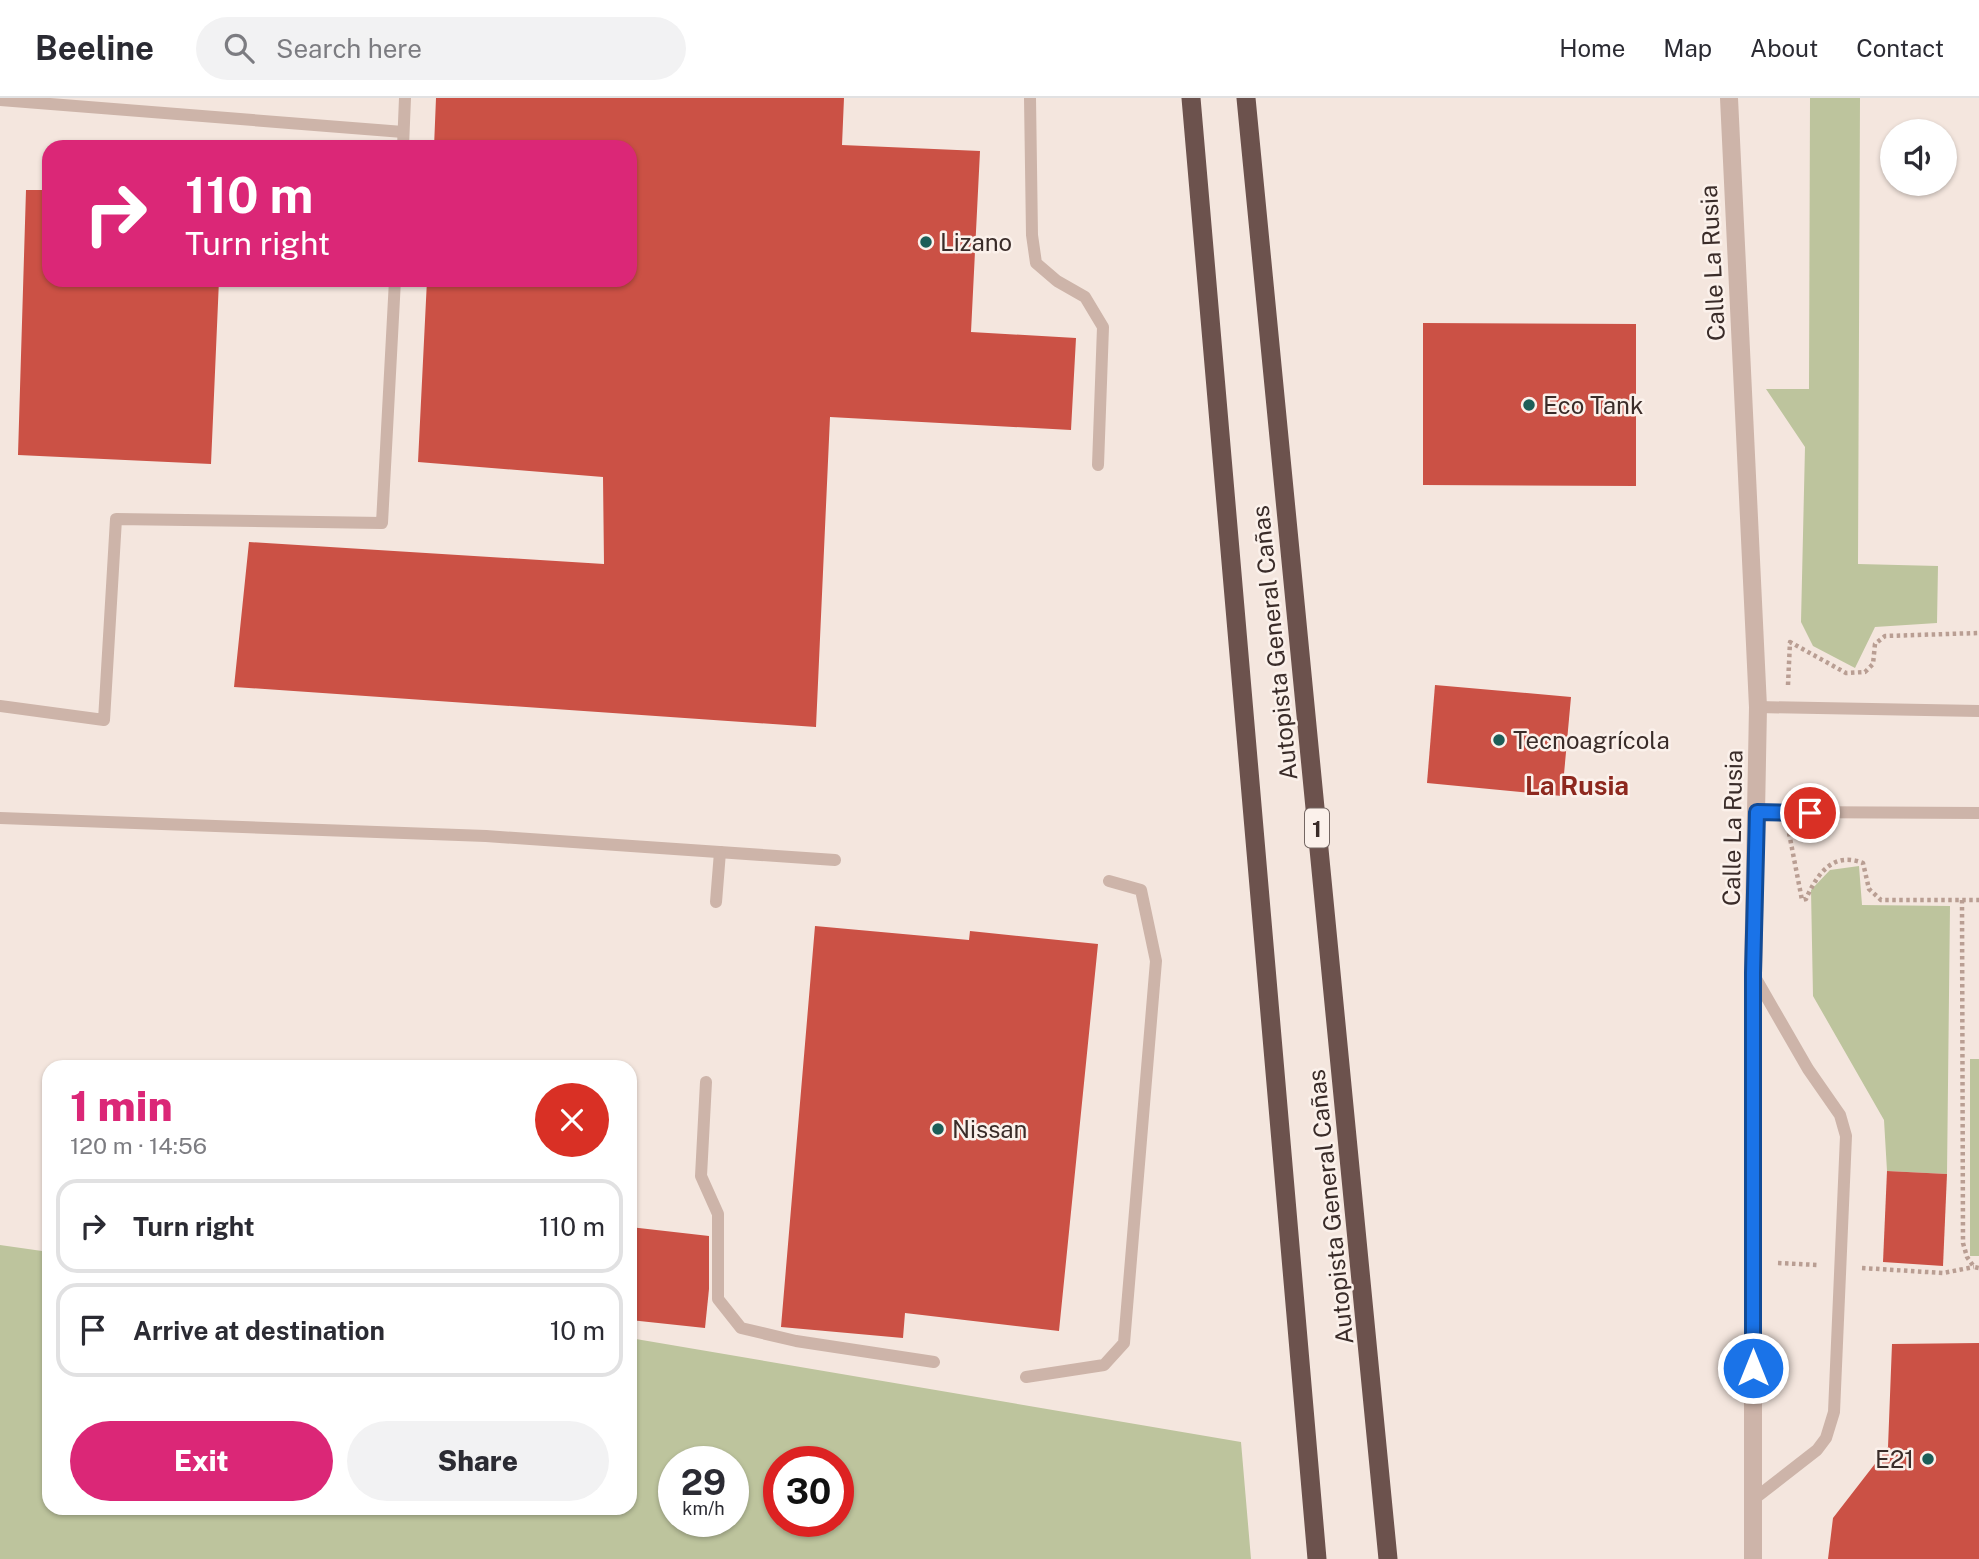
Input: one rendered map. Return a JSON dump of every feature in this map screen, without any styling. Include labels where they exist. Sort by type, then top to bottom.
[{"type":"highway","name":"Autopista General Cañas","points":[[1191,98],[1317,1559]]},
{"type":"highway","name":"Autopista General Cañas","points":[[1246,98],[1388,1559]]},
{"type":"street","name":"Calle La Rusia","points":[[1729,98],[1758,707],[1753,973],[1754,1559]]},
{"type":"lane","points":[[403,140],[405,98]]},
{"type":"lane","points":[[1030,98],[1032,235],[1036,263],[1057,281],[1085,298],[1103,327],[1098,466]]},
{"type":"lane","points":[[0,100],[403,132]]},
{"type":"lane","points":[[0,706],[104,720],[116,519],[382,523],[395,287]]},
{"type":"lane","points":[[1758,707],[1979,712]]},
{"type":"lane","points":[[1757,812],[1979,813]]},
{"type":"lane","points":[[0,818],[486,836],[835,860]]},
{"type":"lane","points":[[716,902],[720,852]]},
{"type":"lane","points":[[1026,1377],[1104,1365],[1124,1343],[1156,961],[1141,891],[1109,881]]},
{"type":"lane","points":[[1753,973],[1808,1069],[1840,1115],[1846,1136],[1834,1412],[1826,1438],[1817,1450],[1754,1499]]},
{"type":"lane","points":[[706,1082],[701,1176],[718,1214],[718,1299],[741,1328],[796,1341],[934,1362]]},
{"type":"path","points":[[1787,707],[1790,642],[1846,673],[1865,672],[1873,664],[1875,644],[1885,636],[1979,633]]},
{"type":"path","points":[[1786,813],[1801,900],[1806,899],[1814,879],[1826,867],[1842,858],[1863,863],[1869,889],[1881,900],[1979,900]]},
{"type":"path","points":[[1962,900],[1963,1243],[1967,1257],[1977,1268]]},
{"type":"path","points":[[1753,1262],[1930,1273],[1977,1268]]},
{"type":"green space","points":[[1810,98],[1860,98],[1858,564],[1938,566],[1937,623],[1875,627],[1855,668],[1813,646],[1801,622],[1805,447],[1766,389],[1809,389]]},
{"type":"green space","points":[[1859,866],[1862,905],[1950,906],[1947,1174],[1887,1171],[1884,1120],[1813,996],[1811,890],[1830,870]]},
{"type":"green space","points":[[1970,1059],[1979,1059],[1979,1256],[1970,1256]]},
{"type":"green space","points":[[0,1245],[42,1251],[42,1515],[637,1515],[637,1339],[1241,1442],[1251,1559],[0,1559]]},
{"type":"building","points":[[436,98],[844,98],[842,145],[980,151],[971,332],[1076,338],[1071,430],[830,417],[816,727],[234,687],[249,542],[604,564],[603,477],[418,462],[427,287],[637,287],[637,140],[434,140]]},
{"type":"building","points":[[26,190],[42,190],[42,287],[219,287],[211,464],[18,455]]},
{"type":"building","name":"Eco Tank","points":[[1423,323],[1636,324],[1636,486],[1423,485]]},
{"type":"building","name":"Tecnoagrícola","points":[[1435,685],[1571,697],[1562,796],[1427,783]]},
{"type":"building","name":"Nissan","points":[[815,926],[969,940],[970,931],[1098,944],[1059,1331],[905,1313],[903,1338],[781,1327]]},
{"type":"building","points":[[1887,1171],[1947,1174],[1943,1266],[1883,1262]]},
{"type":"building","points":[[637,1228],[709,1236],[709,1289],[705,1328],[637,1321]]},
{"type":"building","name":"E21","points":[[1979,1343],[1979,1559],[1828,1559],[1833,1518],[1888,1447],[1892,1344]]},
{"type":"place","name":"Lizano","points":[[926,242]]},
{"type":"place","name":"Eco Tank","points":[[1529,405]]},
{"type":"place","name":"Tecnoagrícola","points":[[1499,740]]},
{"type":"place","name":"Nissan","points":[[938,1129]]},
{"type":"place","name":"E21","points":[[1928,1459]]},
{"type":"district","name":"La Rusia","points":[[1577,785]]},
{"type":"route","points":[[1753,1368],[1753,973],[1757,812],[1810,813]]}]
